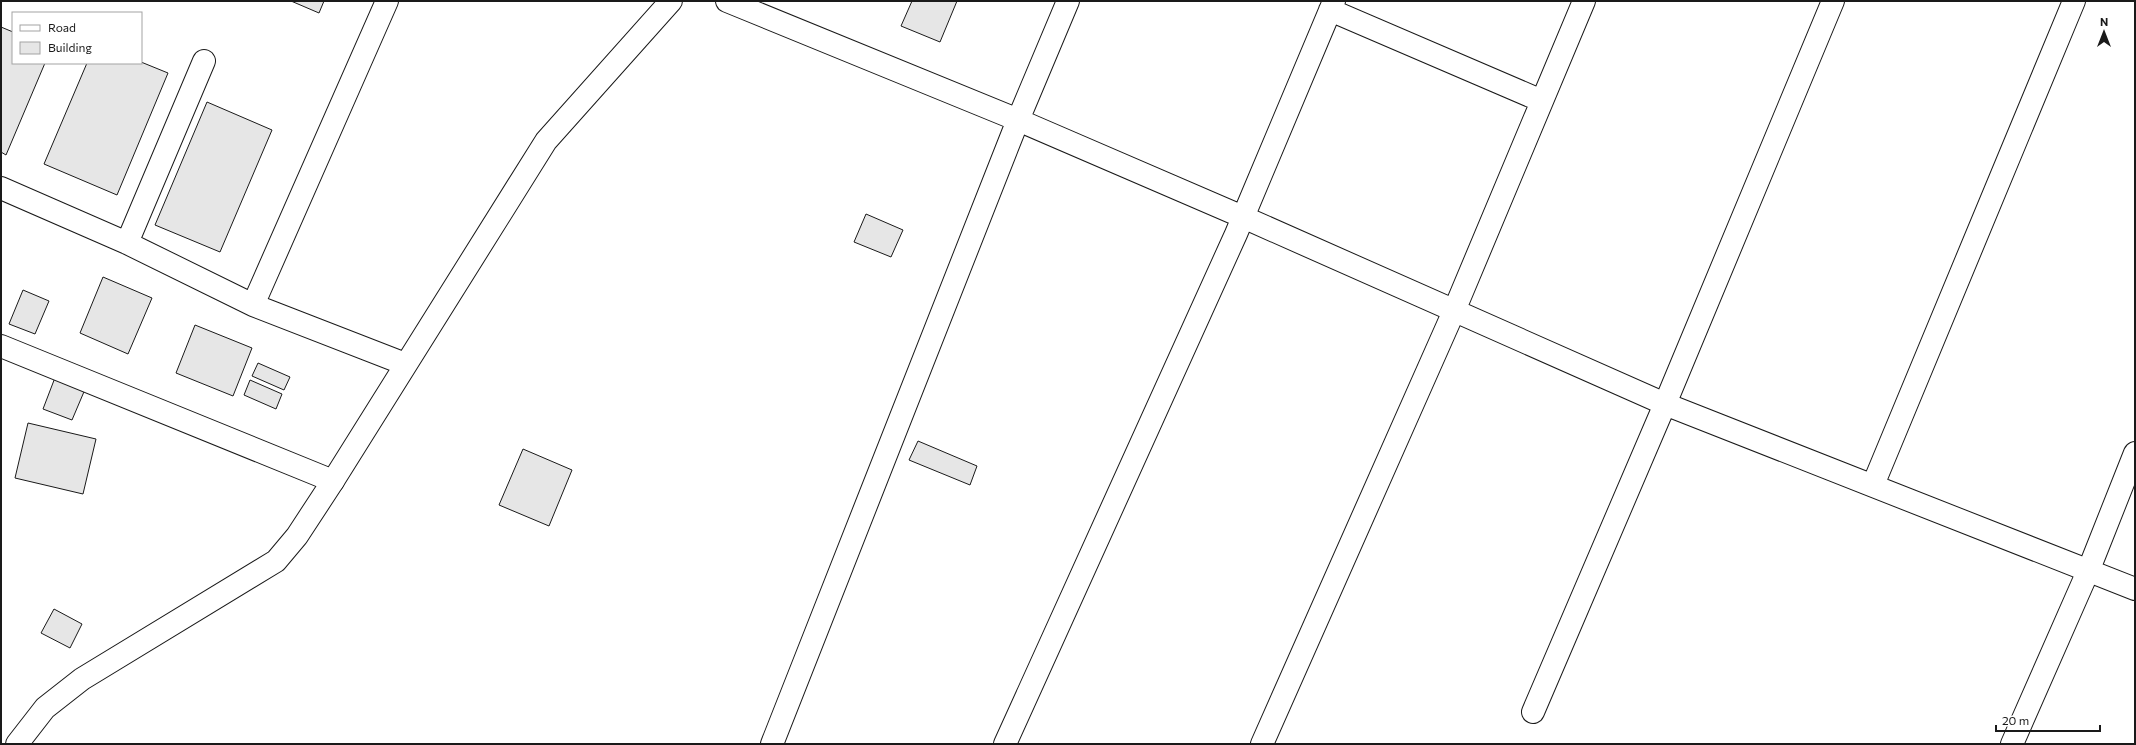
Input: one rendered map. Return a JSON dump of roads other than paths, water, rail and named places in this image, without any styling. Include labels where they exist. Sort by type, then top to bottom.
[{"type":"street","points":[[253,305],[387,1]]},
{"type":"street","points":[[17,744],[45,708],[82,679],[276,560],[297,536],[333,481],[546,141],[671,1]]},
{"type":"street","points":[[727,1],[1018,120],[1243,216],[1665,404],[2088,569],[2135,589]]},
{"type":"street","points":[[772,744],[1018,120],[1068,1]]},
{"type":"street","points":[[1262,744],[1454,311],[1584,1]]},
{"type":"street","points":[[1533,712],[1665,404],[1833,1]]},
{"type":"street","points":[[1873,485],[2074,1]]},
{"type":"street","points":[[1005,744],[1243,216],[1332,5],[1542,101]]},
{"type":"street","points":[[127,244],[204,61]]},
{"type":"street","points":[[1,188],[127,244],[253,305],[405,364]]},
{"type":"street","points":[[1,346],[333,481]]},
{"type":"street","points":[[2012,744],[2088,569],[2135,453]]}]
